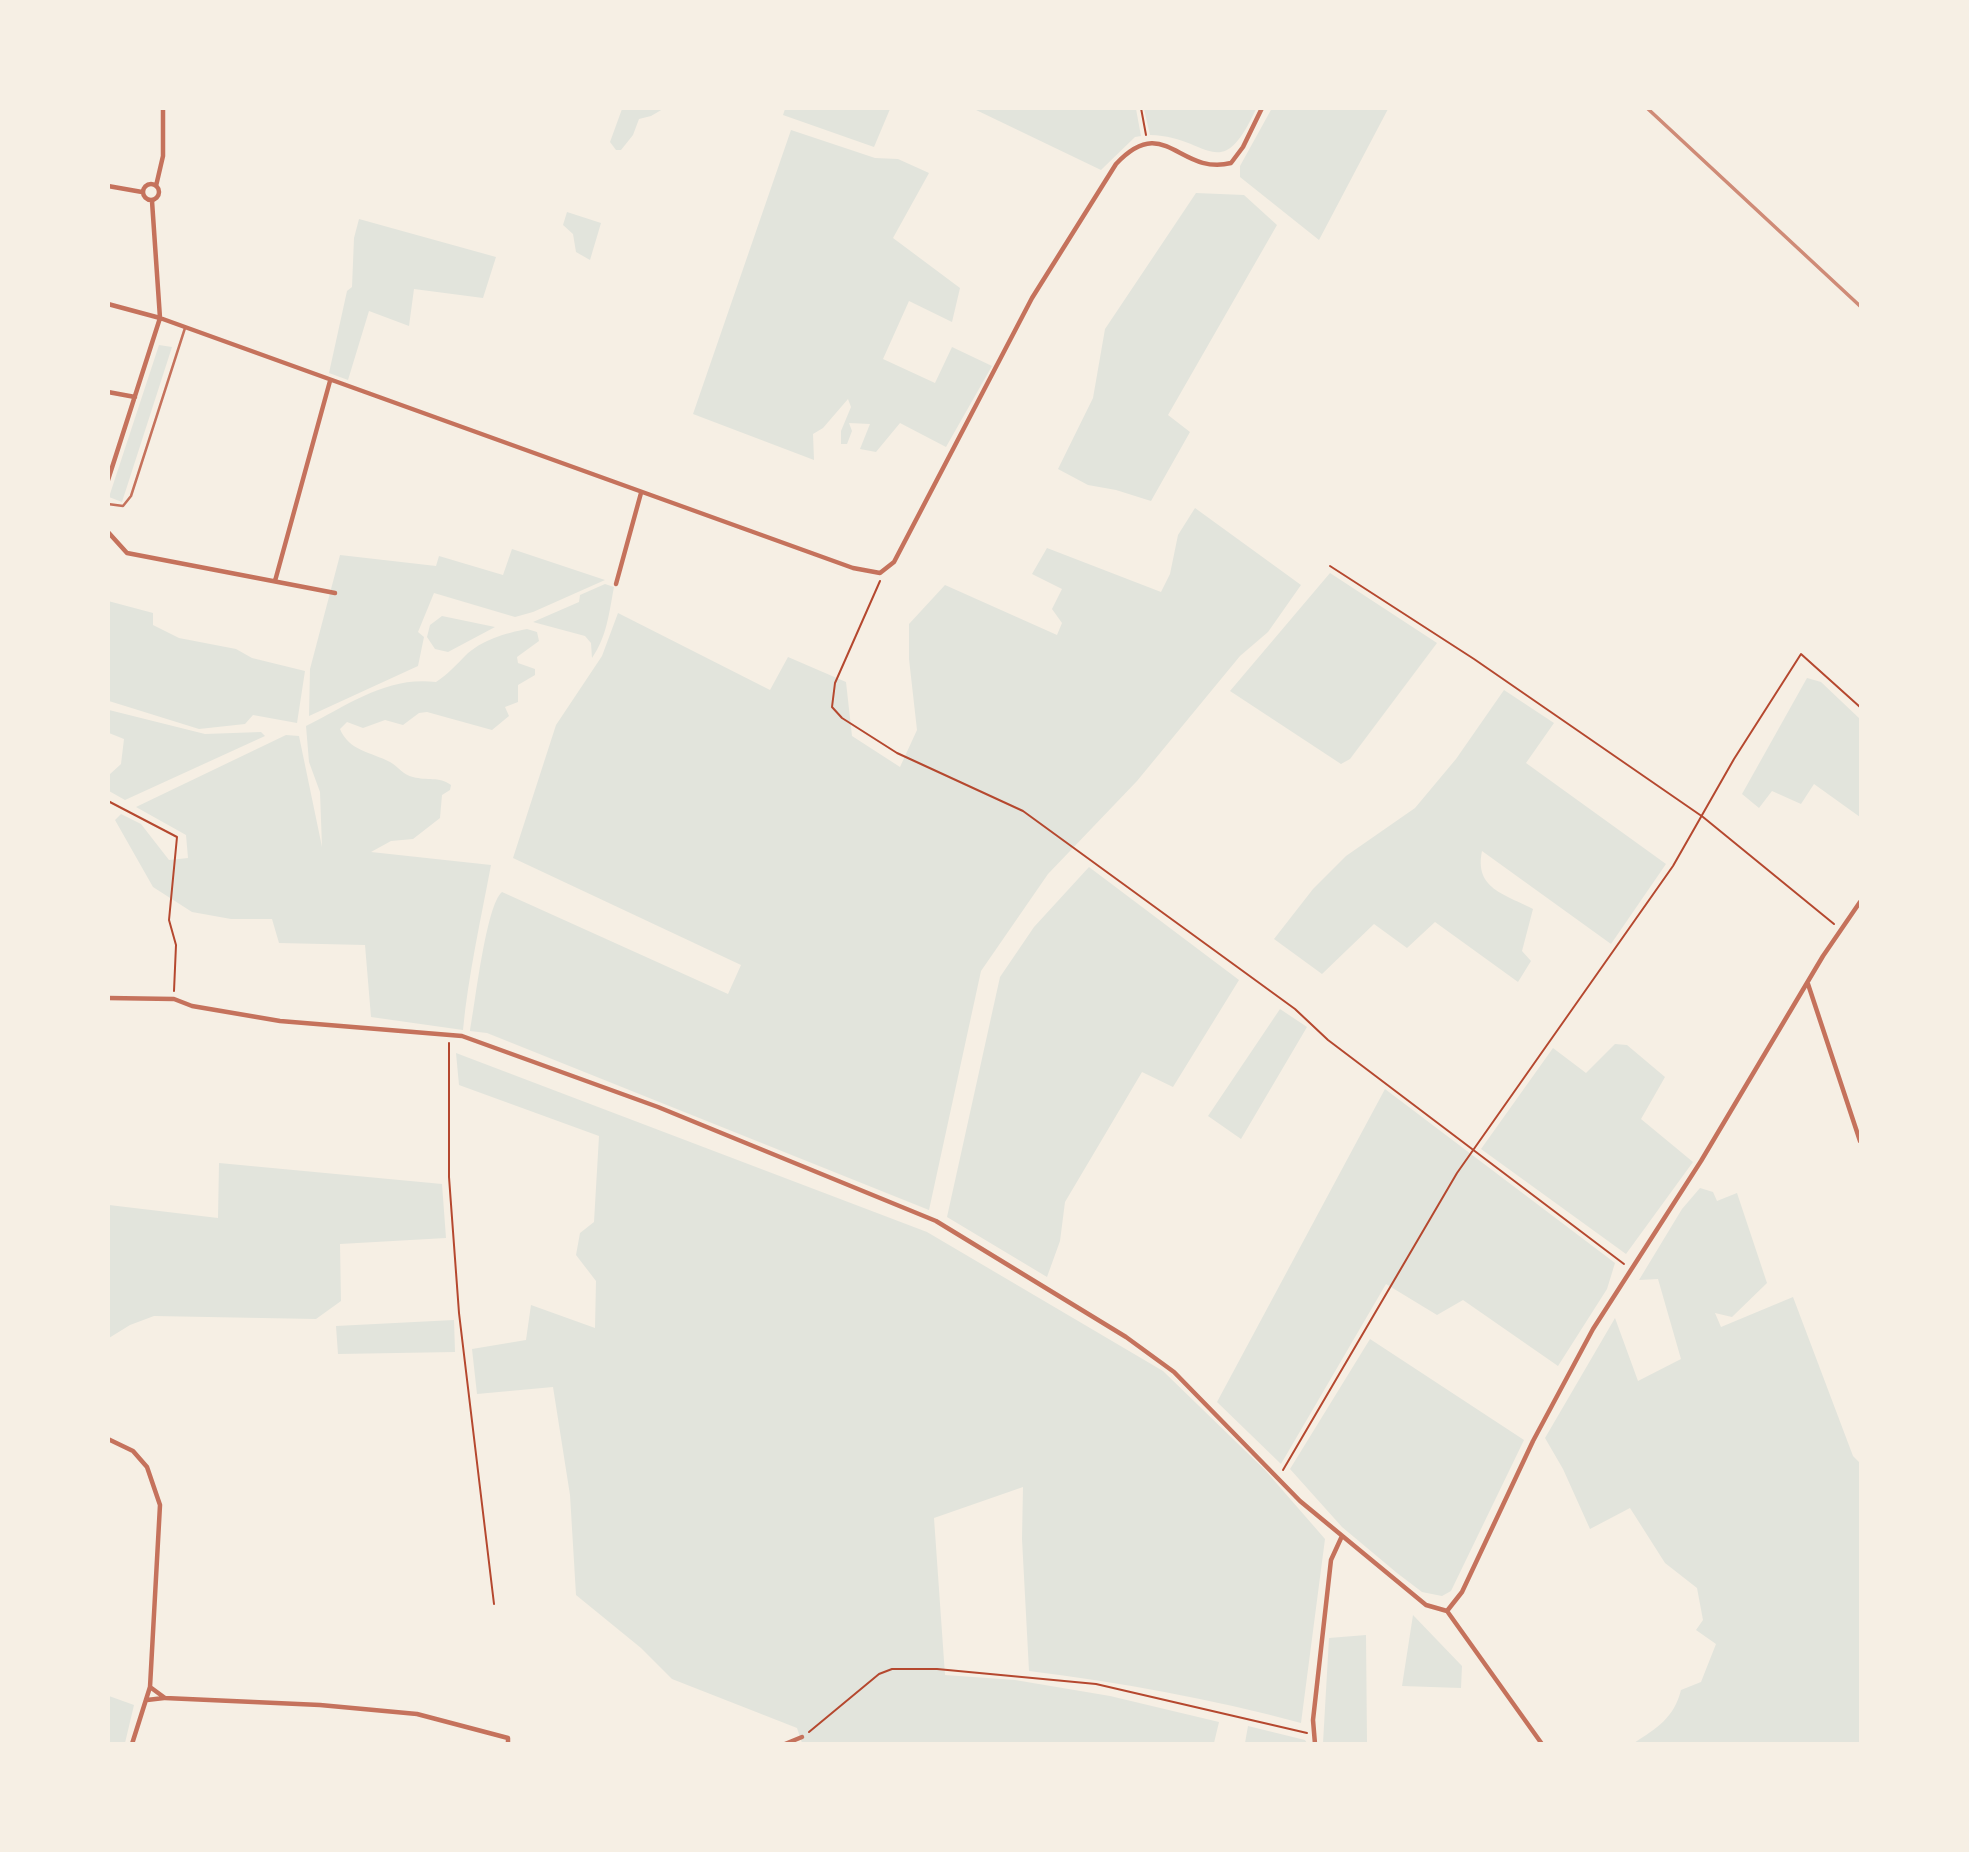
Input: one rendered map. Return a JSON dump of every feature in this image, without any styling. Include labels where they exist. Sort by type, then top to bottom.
[{"type":"street","points":[[108,480],[160,318],[152,201],[159,194],[156,186],[163,156],[163,108]]},
{"type":"street","points":[[108,304],[160,318],[853,568],[880,573],[894,562],[1032,298],[1116,164],[1131,149],[1147,143],[1161,143],[1200,164],[1231,163],[1243,147],[1262,108]]},
{"type":"street","points":[[152,201],[144,198],[142,192],[146,185],[156,186]]},
{"type":"street","points":[[108,186],[142,192]]},
{"type":"street","points":[[275,581],[330,381]]},
{"type":"street","points":[[108,393],[135,397]]},
{"type":"street","points":[[616,584],[641,493]]},
{"type":"street","points":[[108,532],[127,553],[335,593]]},
{"type":"street","points":[[1447,1611],[1462,1592],[1562,1385],[1630,1268],[1700,1161],[1840,929],[1860,902]]},
{"type":"street","points":[[1808,983],[1860,1142]]},
{"type":"street","points":[[108,998],[174,999],[192,1006],[280,1021],[449,1035],[486,1043],[658,1107],[960,1234],[1126,1337],[1174,1373],[1300,1501],[1426,1605],[1447,1611],[1542,1744]]},
{"type":"street","points":[[108,1439],[133,1451],[147,1467],[160,1505],[150,1687],[132,1744]]},
{"type":"street","points":[[1315,1744],[1331,1560],[1342,1536]]},
{"type":"street","points":[[150,1687],[165,1698]]},
{"type":"street","points":[[147,1700],[165,1698],[320,1705],[417,1714],[508,1738],[508,1744]]},
{"type":"street","points":[[785,1744],[802,1737]]},
{"type":"lane","points":[[108,504],[123,506],[131,496],[185,328]]},
{"type":"path","points":[[1141,108],[1147,143]]},
{"type":"path","points":[[1330,566],[1474,659],[1703,817],[1840,929]]},
{"type":"path","points":[[880,573],[880,583],[835,683],[832,707],[842,718],[897,754],[1023,811],[1067,841],[1295,1009],[1328,1040],[1630,1268]]},
{"type":"path","points":[[1278,1477],[1472,1150],[1672,866],[1755,725],[1801,654],[1860,707]]},
{"type":"path","points":[[108,801],[177,837],[169,920],[176,945],[174,999]]},
{"type":"path","points":[[449,1035],[449,1177],[459,1313],[494,1604]]},
{"type":"path","points":[[802,1737],[879,1674],[892,1669],[937,1669],[1096,1684],[1314,1733]]},
{"type":"shaded area","points":[[785,108],[890,109],[874,147],[783,115]]},
{"type":"shaded area","points":[[1144,108],[1256,109],[1244,133],[1233,146],[1222,152],[1212,152],[1170,137],[1150,135]]},
{"type":"shaded area","points":[[1272,108],[1388,109],[1319,240],[1240,177],[1240,166]]},
{"type":"shaded area","points":[[622,109],[663,109],[639,119],[633,135],[621,150],[616,150],[610,142]]},
{"type":"shaded area","points":[[974,109],[1136,109],[1141,136],[1135,137],[1101,170]]},
{"type":"shaded area","points":[[791,130],[875,158],[898,159],[929,173],[893,238],[960,288],[952,322],[909,301],[883,359],[935,383],[952,347],[992,366],[946,447],[900,423],[876,452],[860,449],[870,424],[849,423],[852,431],[847,444],[841,444],[841,431],[851,407],[848,399],[823,428],[813,434],[814,460],[693,414]]},
{"type":"shaded area","points":[[1196,193],[1244,195],[1277,225],[1168,415],[1190,432],[1151,501],[1088,485],[1058,469],[1093,398],[1105,329]]},
{"type":"shaded area","points":[[567,212],[601,223],[590,260],[576,252],[573,234],[563,225]]},
{"type":"shaded area","points":[[359,219],[496,257],[483,298],[414,289],[409,326],[369,311],[348,380],[329,373],[347,291],[352,287],[354,238]]},
{"type":"shaded area","points":[[159,345],[172,347],[122,502],[109,497]]},
{"type":"shaded area","points":[[1195,508],[1301,585],[1268,632],[1240,656],[1137,781],[1048,874],[981,971],[929,1210],[487,1033],[470,1031],[486,935],[496,901],[502,892],[728,994],[741,965],[513,858],[556,725],[602,656],[618,613],[770,690],[788,657],[846,682],[852,736],[900,767],[917,730],[909,659],[909,624],[945,585],[1057,635],[1062,623],[1052,609],[1062,589],[1032,574],[1047,548],[1161,592],[1170,574],[1178,535]]},
{"type":"shaded area","points":[[512,549],[605,580],[533,612],[515,617],[434,593],[418,632],[424,637],[418,666],[309,716],[310,669],[340,555],[436,566],[439,556],[503,575]]},
{"type":"shaded area","points":[[1330,573],[1437,643],[1350,759],[1341,764],[1230,691]]},
{"type":"shaded area","points":[[605,584],[614,587],[604,633],[592,658],[591,643],[585,636],[533,622],[579,602],[580,595]]},
{"type":"shaded area","points":[[108,601],[153,613],[153,625],[179,638],[236,649],[252,658],[305,671],[297,723],[253,715],[245,724],[199,729],[109,701]]},
{"type":"shaded area","points":[[442,616],[495,627],[448,652],[435,649],[427,637],[430,625]]},
{"type":"shaded area","points":[[527,629],[537,632],[539,641],[517,657],[518,663],[535,669],[535,675],[518,685],[518,702],[505,707],[509,716],[492,730],[427,712],[419,713],[403,725],[385,720],[363,728],[347,722],[340,729],[349,742],[390,762],[406,775],[451,785],[450,790],[442,795],[440,818],[413,839],[391,841],[371,852],[491,865],[471,968],[463,1030],[371,1017],[365,945],[279,943],[272,919],[231,919],[192,912],[153,887],[115,820],[121,814],[141,824],[169,860],[188,858],[186,835],[136,807],[286,735],[299,736],[322,847],[320,792],[309,762],[306,726],[385,687],[418,681],[436,682],[471,650],[486,641]]},
{"type":"shaded area","points":[[1807,678],[1821,682],[1860,719],[1860,817],[1814,784],[1801,804],[1772,791],[1759,808],[1742,794]]},
{"type":"shaded area","points":[[1504,690],[1554,723],[1526,763],[1666,864],[1611,944],[1482,851],[1481,864],[1487,882],[1502,894],[1533,909],[1522,951],[1531,961],[1518,982],[1435,922],[1407,948],[1374,924],[1322,974],[1274,939],[1313,889],[1346,856],[1415,808],[1456,759]]},
{"type":"shaded area","points":[[109,710],[205,734],[261,732],[265,736],[125,800],[109,791],[109,775],[121,764],[124,739],[109,733]]},
{"type":"shaded area","points":[[1089,867],[1239,980],[1173,1087],[1142,1072],[1065,1202],[1060,1241],[1047,1277],[947,1217],[1000,977],[1034,927]]},
{"type":"shaded area","points":[[1280,1009],[1307,1027],[1241,1139],[1208,1116]]},
{"type":"shaded area","points":[[1615,1044],[1627,1045],[1665,1077],[1641,1119],[1693,1162],[1626,1254],[1481,1149],[1553,1048],[1586,1073]]},
{"type":"shaded area","points":[[456,1053],[927,1232],[1163,1371],[1265,1470],[1325,1539],[1301,1723],[1166,1692],[1029,1671],[1022,1539],[1023,1487],[934,1518],[945,1675],[1015,1680],[1110,1696],[1219,1722],[1214,1743],[802,1743],[797,1728],[672,1679],[641,1648],[576,1595],[570,1495],[553,1387],[477,1394],[472,1349],[526,1340],[531,1305],[595,1328],[596,1281],[576,1255],[580,1233],[594,1222],[599,1136],[459,1085]]},
{"type":"shaded area","points":[[1385,1089],[1615,1263],[1607,1289],[1558,1366],[1463,1300],[1437,1315],[1386,1284],[1281,1464],[1217,1402]]},
{"type":"shaded area","points":[[219,1163],[442,1184],[446,1238],[340,1244],[341,1301],[316,1319],[154,1316],[130,1325],[109,1338],[109,1205],[218,1218]]},
{"type":"shaded area","points":[[1700,1188],[1713,1192],[1717,1201],[1737,1193],[1767,1283],[1732,1317],[1715,1313],[1721,1327],[1793,1297],[1853,1456],[1860,1463],[1860,1743],[1634,1743],[1669,1715],[1681,1690],[1701,1682],[1716,1644],[1696,1630],[1703,1620],[1697,1588],[1665,1563],[1630,1508],[1590,1529],[1563,1469],[1545,1438],[1615,1318],[1638,1381],[1681,1359],[1658,1279],[1639,1280],[1682,1209]]},
{"type":"shaded area","points":[[454,1320],[455,1352],[338,1354],[336,1326]]},
{"type":"shaded area","points":[[1370,1339],[1524,1440],[1451,1591],[1442,1596],[1422,1592],[1397,1573],[1342,1527],[1290,1469]]},
{"type":"shaded area","points":[[1413,1615],[1462,1666],[1461,1688],[1402,1686]]},
{"type":"shaded area","points":[[1366,1635],[1367,1743],[1323,1743],[1329,1638]]},
{"type":"shaded area","points":[[109,1696],[134,1705],[125,1743],[109,1743]]},
{"type":"shaded area","points":[[1248,1726],[1305,1740],[1307,1743],[1245,1743]]},
{"type":"railway","points":[[1647,108],[1860,306]]}]
